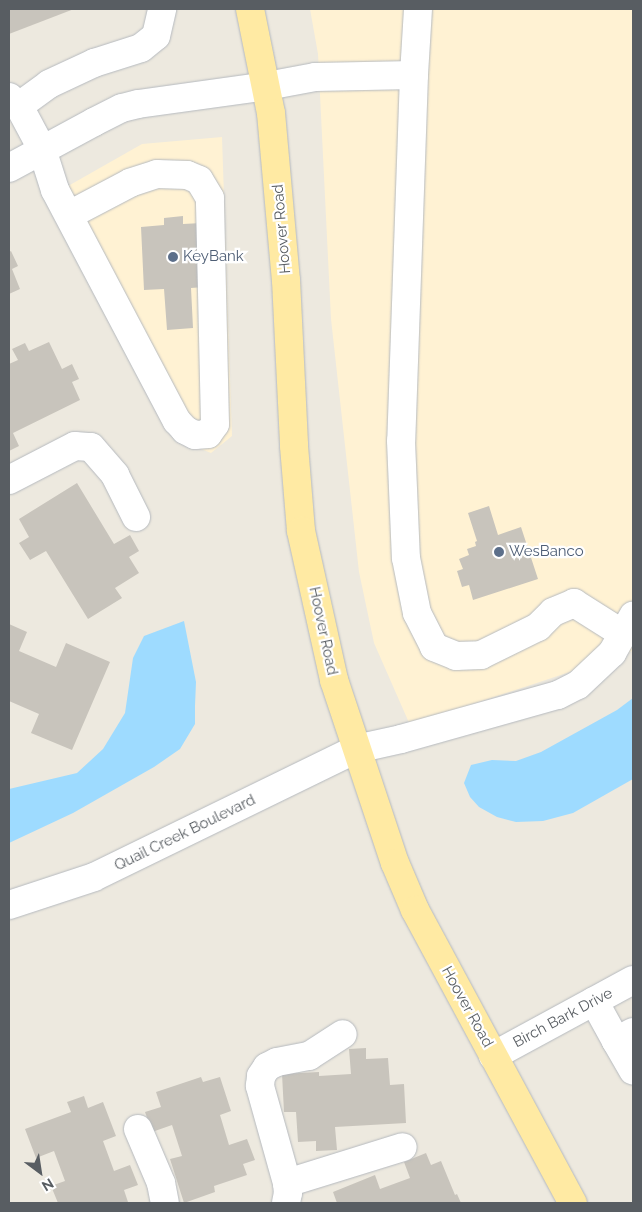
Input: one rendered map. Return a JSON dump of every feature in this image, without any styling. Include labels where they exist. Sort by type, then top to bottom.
[{"type":"main road","name":"Hoover Road","points":[[250,9],[267,86],[286,280],[294,446],[301,531],[334,680],[395,863],[415,910],[573,1203]]},
{"type":"street","points":[[69,215],[130,183],[157,174],[187,175],[199,180],[210,198],[215,424],[208,434],[195,435],[185,430],[177,421],[55,190],[42,149],[14,101],[94,63],[141,48],[156,36],[162,9]]},
{"type":"street","points":[[418,9],[401,441],[406,558],[417,613],[434,646],[456,656],[481,655],[538,627],[553,612],[574,603],[628,625]]},
{"type":"street","points":[[9,168],[122,108],[157,100],[267,86],[315,77],[414,75]]},
{"type":"street","points":[[9,480],[75,446],[91,448],[115,475],[136,517]]},
{"type":"street","name":"Quail Creek Boulevard","points":[[9,905],[94,877],[356,750],[401,740],[558,695],[578,685],[594,672],[612,653],[628,625]]},
{"type":"street","name":"Birch Bark Drive","points":[[493,1056],[633,980]]},
{"type":"street","points":[[594,1001],[625,1036],[633,1071]]},
{"type":"street","points":[[342,1034],[308,1056],[272,1064],[261,1076],[260,1086],[287,1193],[403,1147]]},
{"type":"street","points":[[138,1129],[161,1183],[165,1203]]},
{"type":"shaded area","points":[[310,9],[633,9],[633,651],[410,725],[374,643],[359,572],[331,319],[318,54]]},
{"type":"shaded area","points":[[222,137],[232,436],[211,453],[186,443],[47,198],[142,144]]},
{"type":"water","points":[[184,621],[196,682],[195,724],[180,749],[154,767],[73,813],[9,843],[9,789],[77,773],[103,749],[125,713],[133,658],[144,636]]},
{"type":"water","points":[[633,698],[633,779],[573,813],[543,821],[516,822],[497,817],[479,807],[470,797],[464,783],[471,765],[492,760],[516,761],[541,752],[617,710]]},
{"type":"building","points":[[9,9],[74,9],[9,34]]},
{"type":"building","name":"KeyBank","points":[[183,216],[183,224],[202,223],[204,287],[191,288],[193,328],[167,330],[164,289],[144,290],[141,227],[164,225],[164,218]]},
{"type":"building","points":[[11,251],[18,266],[12,269],[20,289],[9,294],[9,252]]},
{"type":"building","points":[[49,342],[62,369],[72,364],[79,379],[72,382],[80,400],[13,433],[19,446],[9,451],[9,364],[18,360],[12,349],[25,343],[29,351]]},
{"type":"building","points":[[77,483],[114,544],[130,535],[139,551],[129,557],[139,573],[115,588],[122,598],[88,619],[46,551],[30,560],[19,543],[29,537],[19,519]]},
{"type":"building","name":"WesBanco","points":[[489,506],[498,535],[521,527],[538,579],[473,600],[469,585],[462,587],[457,571],[463,569],[459,559],[469,555],[467,549],[476,546],[475,542],[477,541],[468,513]]},
{"type":"building","points":[[9,624],[27,632],[19,651],[56,667],[66,643],[110,662],[72,750],[31,733],[39,714],[9,701]]},
{"type":"building","points":[[366,1048],[366,1059],[388,1058],[390,1085],[404,1084],[406,1123],[335,1127],[337,1150],[316,1151],[316,1141],[298,1142],[296,1112],[284,1112],[282,1074],[319,1072],[319,1076],[351,1074],[349,1049]]},
{"type":"building","points":[[201,1077],[203,1082],[220,1077],[231,1111],[220,1115],[229,1145],[247,1139],[255,1160],[243,1164],[247,1175],[214,1186],[215,1192],[184,1203],[170,1159],[182,1156],[172,1125],[152,1132],[145,1112],[161,1107],[156,1092]]},
{"type":"building","points":[[84,1096],[88,1108],[103,1102],[116,1136],[103,1141],[114,1171],[130,1165],[138,1185],[124,1190],[128,1202],[58,1203],[51,1186],[65,1181],[54,1151],[36,1158],[25,1129],[71,1112],[67,1102]]},
{"type":"building","points":[[426,1153],[431,1165],[441,1161],[455,1195],[457,1194],[461,1203],[337,1203],[333,1192],[375,1175],[380,1189],[410,1178],[404,1162]]},
{"type":"place","name":"KeyBank","points":[[173,257]]},
{"type":"place","name":"WesBanco","points":[[499,552]]}]
